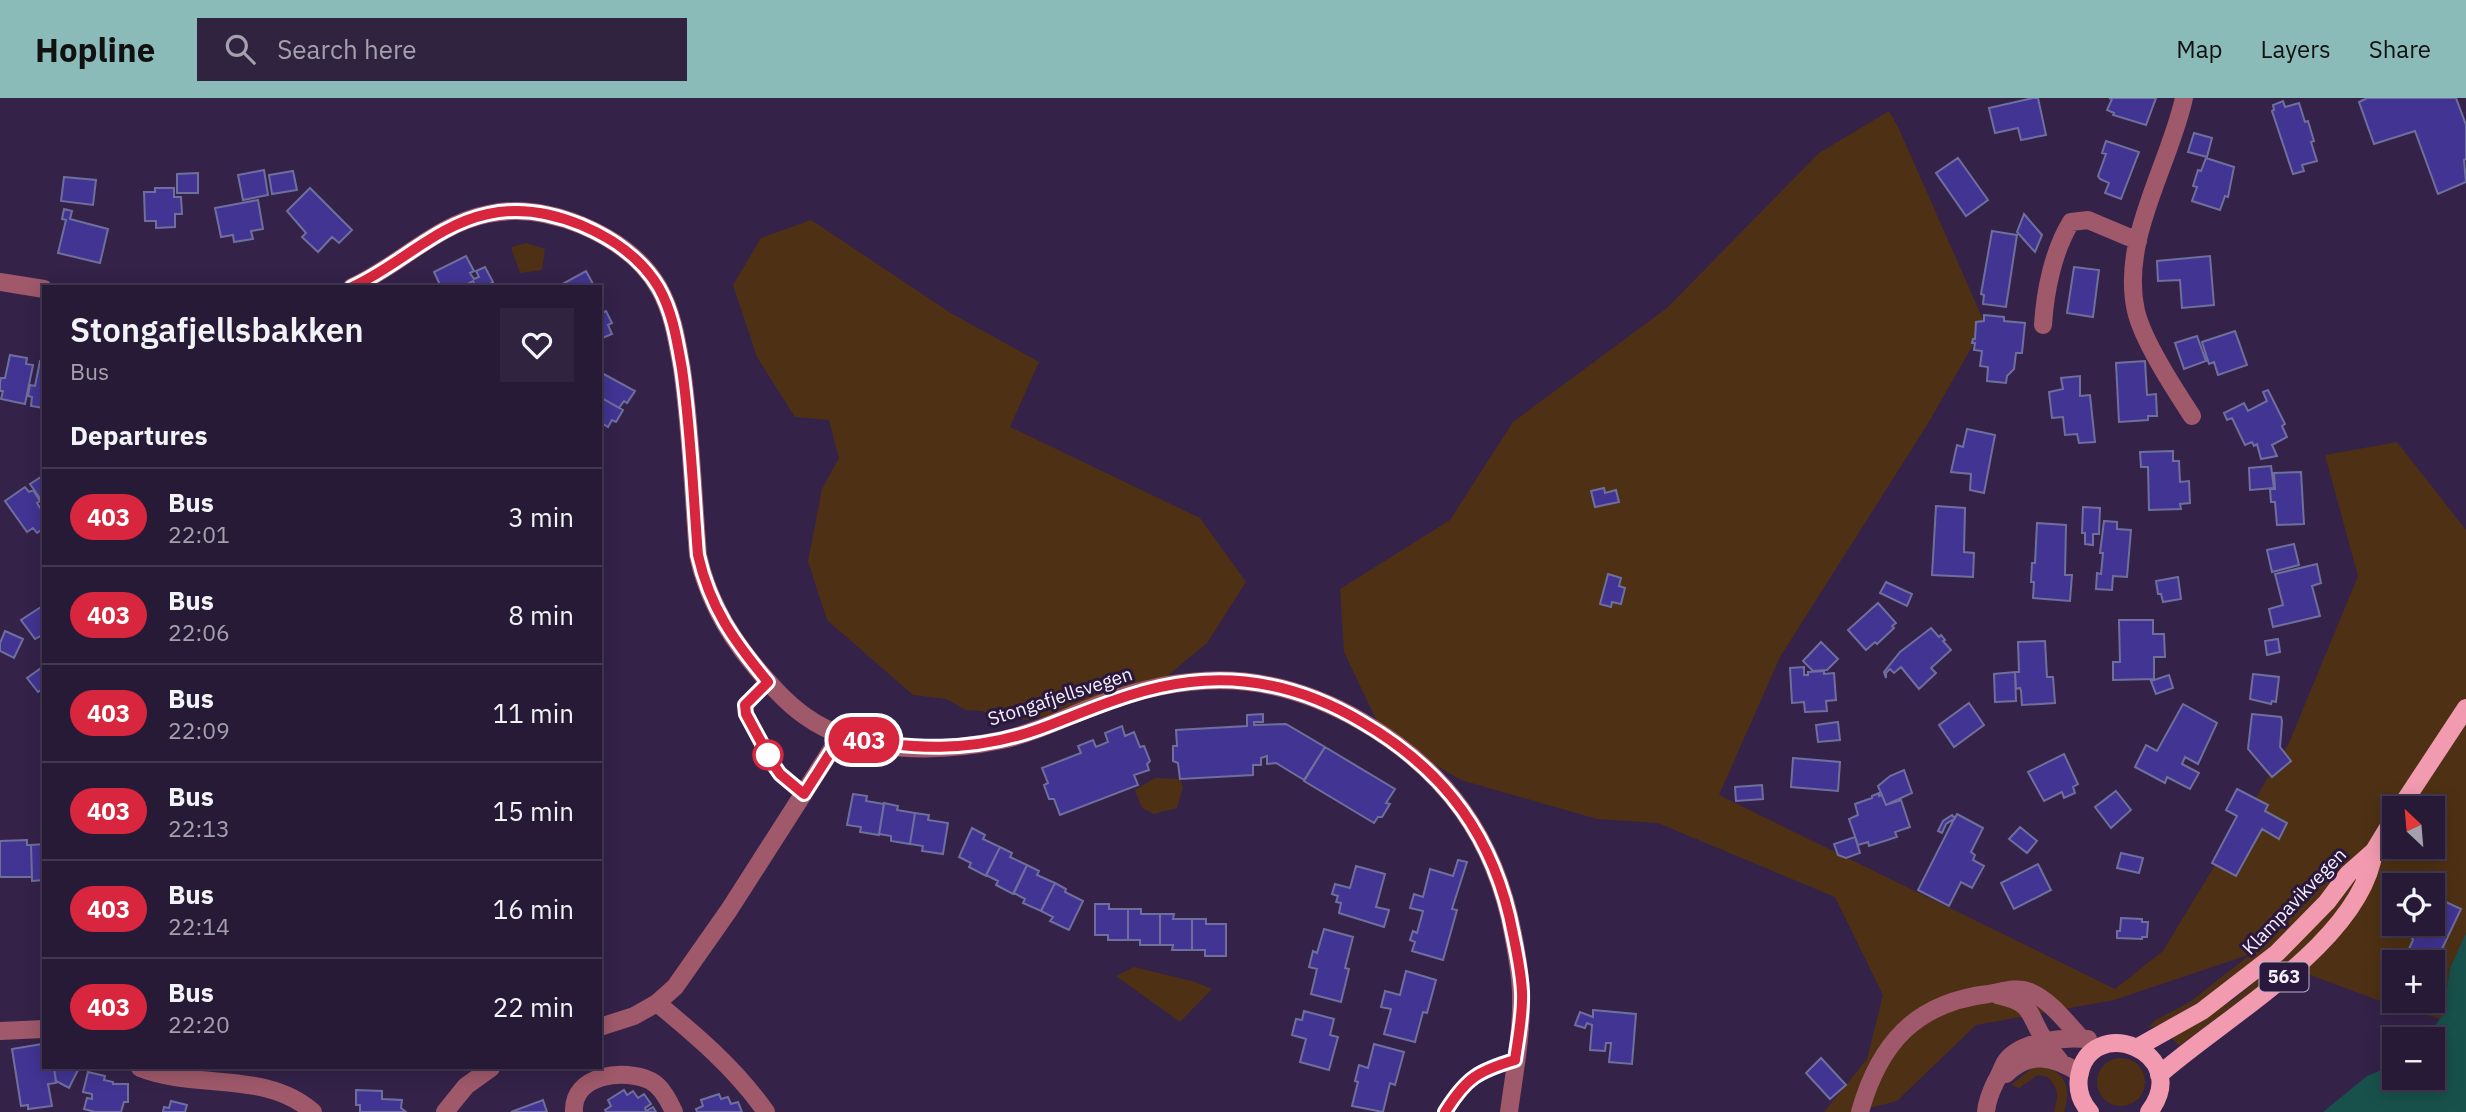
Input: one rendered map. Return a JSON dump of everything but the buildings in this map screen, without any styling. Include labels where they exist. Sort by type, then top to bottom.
[{"type":"main road","points":[[2408,796],[2466,708]]},
{"type":"main road","name":"Klampavikvegen","points":[[2138,1047],[2202,1011],[2277,953],[2327,902],[2348,874],[2374,851],[2382,838]]},
{"type":"main road","name":"Klampavikvegen","points":[[2159,1075],[2179,1057],[2270,990],[2321,943],[2365,883],[2371,870],[2374,851]]},
{"type":"main road","points":[[2082,1107],[2078,1085],[2080,1073],[2090,1055],[2108,1044],[2123,1043],[2138,1047],[2155,1063],[2159,1075],[2159,1094],[2149,1112]]},
{"type":"street","points":[[2184,98],[2179,121],[2138,241],[2134,296],[2140,323],[2192,416]]},
{"type":"street","name":"Stongafjellsvegen","points":[[356,285],[459,223],[486,214],[515,210],[545,213],[600,233],[644,267],[665,300],[674,325],[685,393],[698,555],[712,602],[725,627],[776,691],[805,716],[841,736],[912,748],[977,744],[1039,729],[1135,692],[1192,681],[1221,680],[1272,685],[1302,693],[1354,717],[1410,753],[1448,790],[1474,825],[1495,870],[1511,923],[1522,992],[1508,1112]]},
{"type":"street","points":[[2043,325],[2045,299],[2061,243],[2071,222],[2088,220],[2138,241]]},
{"type":"street","points":[[0,282],[42,289]]},
{"type":"street","points":[[602,1026],[634,1016],[657,1003],[675,987],[841,736]]},
{"type":"street","points":[[1860,1112],[1873,1075],[1901,1032],[1917,1019],[1948,1003],[1990,993],[2018,989],[2029,991],[2047,1002],[2081,1038]]},
{"type":"street","points":[[1990,993],[2013,999],[2031,1012],[2044,1040],[2060,1061],[2080,1073]]},
{"type":"street","points":[[657,1003],[711,1049],[736,1074],[766,1112]]},
{"type":"street","points":[[0,1031],[42,1029]]},
{"type":"street","points":[[1986,1112],[1987,1102],[2007,1059],[2023,1049],[2044,1040],[2081,1038],[2108,1044]]},
{"type":"street","points":[[1994,1086],[2014,1066],[2038,1058],[2060,1061]]},
{"type":"street","points":[[143,1069],[157,1074],[234,1082],[277,1091],[304,1104],[313,1112]]},
{"type":"street","points":[[445,1112],[466,1086],[490,1069]]},
{"type":"street","points":[[573,1112],[577,1097],[588,1083],[604,1076],[620,1074],[652,1082],[662,1091],[674,1112]]},
{"type":"shaded area","points":[[1889,111],[1985,324],[1927,425],[1780,657],[1719,795],[2115,989],[2163,951],[2289,743],[2358,576],[2325,455],[2397,442],[2466,530],[2466,933],[2450,968],[2445,1000],[2445,950],[2382,950],[2382,1001],[2286,966],[2179,1046],[2172,1038],[2233,1000],[2278,963],[2212,994],[2160,1025],[2147,1028],[2156,1020],[2190,1002],[2251,954],[2114,1000],[1976,1025],[1897,1101],[1854,1112],[1824,1112],[1867,1059],[1883,995],[1835,897],[1658,823],[1597,819],[1461,780],[1383,734],[1344,652],[1340,589],[1450,520],[1513,422],[1667,308],[1819,153]]},
{"type":"shaded area","points":[[811,220],[949,312],[1039,362],[1010,427],[1200,518],[1246,582],[1207,643],[1148,692],[1029,720],[997,717],[982,711],[966,710],[946,699],[913,695],[827,620],[808,561],[822,489],[839,458],[829,420],[795,417],[757,357],[733,285],[761,238]]},
{"type":"shaded area","points":[[526,243],[545,249],[542,270],[520,273],[511,247]]},
{"type":"shaded area","points":[[1155,778],[1180,779],[1183,787],[1177,808],[1154,814],[1142,808],[1135,790]]},
{"type":"shaded area","points":[[2466,933],[2466,1112],[2323,1112],[2367,1076],[2382,1070],[2382,1090],[2445,1090],[2445,1027],[2434,1027],[2445,1013],[2450,968]]},
{"type":"shaded area","points":[[1134,967],[1195,982],[1212,989],[1180,1022],[1116,976]]},
{"type":"shaded area","points":[[2420,1013],[2443,1013],[2440,1019]]},
{"type":"shaded area","points":[[2121,1058],[2138,1065],[2145,1082],[2138,1099],[2121,1106],[2104,1099],[2097,1082],[2104,1065]]},
{"type":"shaded area","points":[[2042,1067],[2057,1073],[2065,1083],[2067,1096],[2064,1112],[2054,1112],[2057,1093],[2047,1077],[2038,1075],[2019,1088],[2011,1085],[2032,1068]]},
{"type":"bus line","name":"403","points":[[356,285],[459,223],[486,214],[515,210],[545,213],[600,233],[644,267],[665,300],[674,325],[685,393],[698,555],[704,579],[725,627],[768,682],[745,705],[746,714],[780,774],[804,794],[841,736],[912,748],[977,744],[1039,729],[1135,692],[1192,681],[1248,682],[1302,693],[1331,704],[1410,753],[1448,790],[1474,825],[1484,844],[1511,923],[1522,992],[1515,1060],[1478,1073],[1457,1093],[1445,1112]]}]
